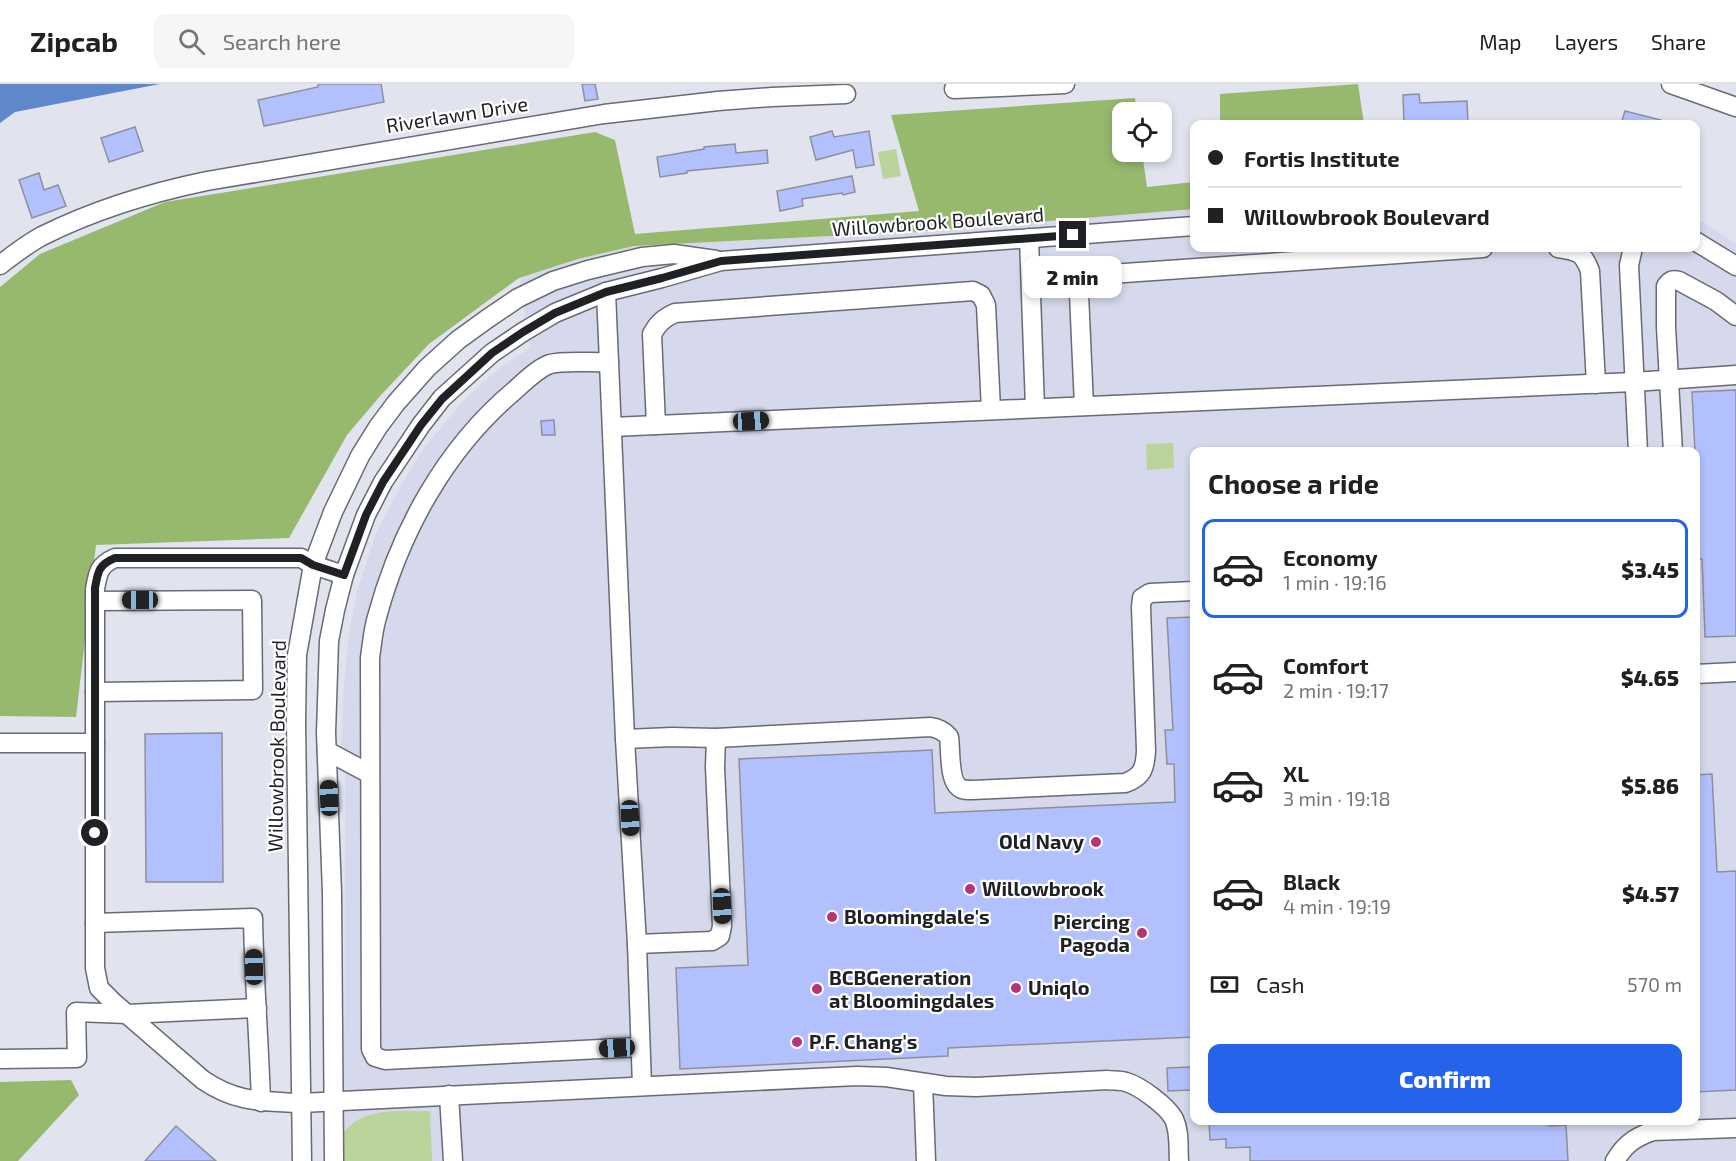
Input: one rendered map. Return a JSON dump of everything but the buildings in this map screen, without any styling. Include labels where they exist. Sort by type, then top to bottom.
[{"type":"street","points":[[954,90],[1065,84]]},
{"type":"street","points":[[1671,84],[1736,107]]},
{"type":"street","name":"Riverlawn Drive","points":[[0,265],[41,237],[115,205],[145,195],[207,181],[604,114],[739,99],[846,94]]},
{"type":"street","name":"Willowbrook Boulevard","points":[[334,1161],[332,893],[327,751],[329,640],[344,575],[366,515],[383,482],[421,425],[442,399],[492,353],[555,313],[606,292],[721,261],[1190,226]]},
{"type":"street","points":[[1029,238],[1035,408]]},
{"type":"street","points":[[1700,244],[1736,266]]},
{"type":"street","points":[[1084,406],[1078,294],[1081,280],[1096,275],[1426,252]]},
{"type":"street","points":[[1578,252],[1585,258],[1590,271],[1596,384]]},
{"type":"street","points":[[1632,252],[1629,264],[1638,447]]},
{"type":"street","name":"Willowbrook Boulevard","points":[[302,1161],[297,655],[313,565],[333,512],[360,456],[396,403],[427,368],[468,333],[518,298],[553,281],[642,257],[674,254],[721,261]]},
{"type":"street","points":[[1673,447],[1666,286],[1674,279],[1679,280],[1716,301],[1736,316]]},
{"type":"street","points":[[656,425],[652,334],[656,325],[675,313],[973,291],[981,295],[986,305],[991,410]]},
{"type":"street","points":[[606,292],[642,1086]]},
{"type":"street","points":[[609,362],[549,364],[531,376],[492,410],[458,448],[430,492],[400,549],[389,578],[376,620],[370,658],[371,1049],[375,1057],[385,1060],[640,1047]]},
{"type":"street","points":[[612,427],[1596,384],[1736,375]]},
{"type":"street","points":[[344,575],[313,565],[301,558],[115,558],[105,563],[97,575],[95,588],[95,968],[99,988],[210,1085],[237,1098],[261,1102],[301,1103],[857,1076],[993,1087],[1107,1080],[1137,1086],[1168,1110],[1178,1133],[1179,1161]]},
{"type":"street","points":[[625,739],[716,738],[930,727],[945,732],[949,737],[953,778],[956,785],[962,789],[1125,783],[1135,780],[1142,772],[1145,763],[1142,598],[1150,593],[1190,591]]},
{"type":"street","points":[[95,601],[252,600],[253,644],[253,690],[95,692]]},
{"type":"street","points":[[1700,674],[1736,672]]},
{"type":"street","points":[[637,944],[712,941],[720,936],[723,926],[715,767],[716,738]]},
{"type":"street","points":[[0,743],[95,743]]},
{"type":"street","points":[[327,751],[370,774]]},
{"type":"street","points":[[95,923],[253,918],[261,1102]]},
{"type":"street","points":[[0,1059],[77,1058],[76,1012],[127,1014],[257,1008]]},
{"type":"street","points":[[923,1083],[926,1161]]},
{"type":"street","points":[[449,1095],[453,1161]]},
{"type":"street","points":[[1615,1161],[1620,1151],[1629,1142],[1653,1131],[1736,1128]]},
{"type":"shaded area","points":[[1190,209],[1190,252],[1700,252],[1700,222],[1736,244],[1736,1161],[344,1161],[345,772],[341,744],[349,632],[357,592],[376,533],[423,449],[464,400],[498,369],[530,348],[519,278],[578,259],[634,246],[928,231]]},
{"type":"green space","points":[[1358,84],[1363,120],[1220,120],[1220,94]]},
{"type":"green space","points":[[1135,98],[1136,102],[1112,102],[1112,162],[1143,162],[1147,187],[1190,182],[1190,209],[928,231],[634,246],[578,259],[519,278],[429,344],[381,395],[347,435],[289,538],[96,545],[76,717],[0,716],[0,287],[40,254],[165,202],[595,132],[615,140],[635,234],[919,211],[891,115]]},
{"type":"green space","points":[[896,149],[901,176],[883,179],[878,152]]},
{"type":"green space","points":[[1173,443],[1174,468],[1147,470],[1146,444]]},
{"type":"green space","points":[[71,1080],[79,1095],[18,1161],[0,1161],[0,1082]]},
{"type":"green space","points":[[430,1111],[432,1161],[344,1161],[344,1132],[362,1118],[384,1112]]},
{"type":"water","points":[[0,84],[160,84],[15,112],[0,123]]},
{"type":"place","name":"Old Navy","points":[[1096,842]]},
{"type":"place","name":"Willowbrook","points":[[970,889]]},
{"type":"place","name":"Bloomingdale's","points":[[832,917]]},
{"type":"place","name":"Piercing Pagoda","points":[[1142,933]]},
{"type":"place","name":"Uniqlo","points":[[1016,988]]},
{"type":"place","name":"BCBGeneration at Bloomingdales","points":[[817,989]]},
{"type":"place","name":"P.F. Chang's","points":[[797,1042]]},
{"type":"route","points":[[95,833],[95,588],[97,575],[105,563],[115,558],[301,558],[313,565],[344,575],[366,515],[383,482],[421,425],[442,399],[492,353],[523,332],[555,313],[606,292],[721,261],[1073,235]]}]
